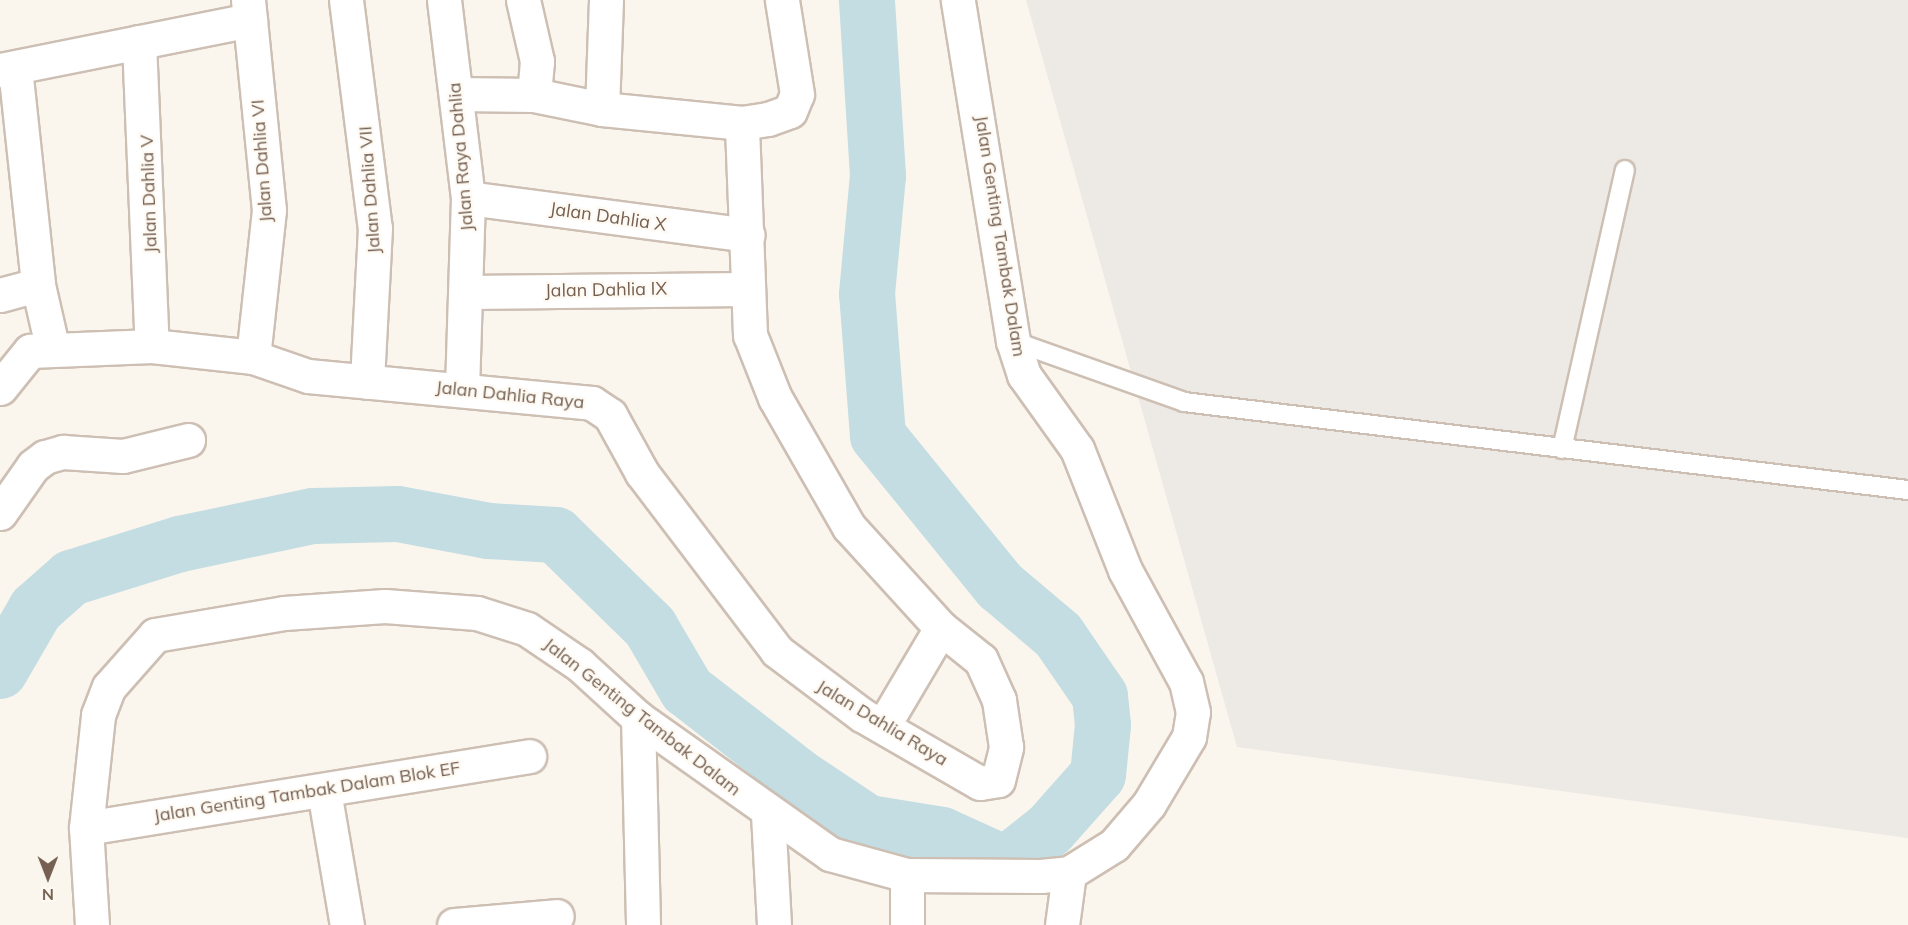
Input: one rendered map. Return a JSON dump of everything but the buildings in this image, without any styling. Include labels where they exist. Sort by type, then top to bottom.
[{"type":"street","name":"Jalan Dahlia VII","points":[[346,0],[375,228],[367,382]]},
{"type":"street","name":"Jalan Raya Dahlia","points":[[444,0],[458,94],[468,198],[467,292],[462,387]]},
{"type":"street","points":[[523,0],[537,61],[534,95]]},
{"type":"street","points":[[602,110],[606,0]]},
{"type":"street","points":[[458,94],[534,95],[602,110],[742,123],[790,111],[797,94],[782,0]]},
{"type":"street","name":"Jalan Genting Tambak Dalam","points":[[92,925],[86,828],[98,715],[109,687],[126,662],[155,635],[295,612],[385,606],[477,613],[527,629],[580,665],[638,718],[768,814],[830,854],[907,874],[1070,873],[1114,845],[1149,804],[1189,737],[1193,712],[1186,682],[1125,570],[1077,449],[1024,375],[1013,341],[958,0]]},
{"type":"street","points":[[52,346],[14,189],[8,69],[139,42],[249,10]]},
{"type":"street","name":"Jalan Dahlia VI","points":[[249,10],[269,210],[253,357]]},
{"type":"street","name":"Jalan Dahlia V","points":[[139,42],[152,346]]},
{"type":"street","name":"Jalan Dahlia Raya","points":[[0,388],[30,351],[52,346],[152,346],[253,357],[308,376],[462,387],[592,403],[610,415],[642,474],[777,651],[816,685],[980,783],[998,780],[1006,747],[999,700],[981,660],[941,628],[838,507],[776,398],[750,335],[745,289],[748,235],[742,123]]},
{"type":"street","name":"Jalan Dahlia X","points":[[468,198],[748,235]]},
{"type":"street","points":[[0,295],[38,285]]},
{"type":"street","name":"Jalan Dahlia IX","points":[[467,292],[745,289]]},
{"type":"street","points":[[0,513],[33,466],[45,457],[63,452],[123,456],[188,441]]},
{"type":"street","points":[[883,726],[941,628]]},
{"type":"street","points":[[638,718],[643,925]]},
{"type":"street","name":"Jalan Genting Tambak Dalam Blok EF","points":[[86,828],[528,756]]},
{"type":"street","points":[[324,791],[347,925]]},
{"type":"street","points":[[768,814],[774,925]]},
{"type":"street","points":[[1062,925],[1070,873]]},
{"type":"street","points":[[907,874],[907,925]]},
{"type":"street","points":[[454,925],[557,916]]},
{"type":"lane","points":[[1562,449],[1625,170]]},
{"type":"lane","points":[[1013,341],[1184,402],[1908,490]]},
{"type":"shaded area","points":[[1026,0],[1908,0],[1908,838],[1237,747]]},
{"type":"waterway","points":[[0,671],[36,609],[71,578],[180,544],[313,516],[398,514],[489,531],[556,535],[650,627],[687,690],[799,777],[868,823],[942,835],[1006,864],[1050,829],[1098,775],[1103,725],[1100,696],[1058,635],[1000,586],[878,436],[867,294],[878,176],[867,0]]}]
